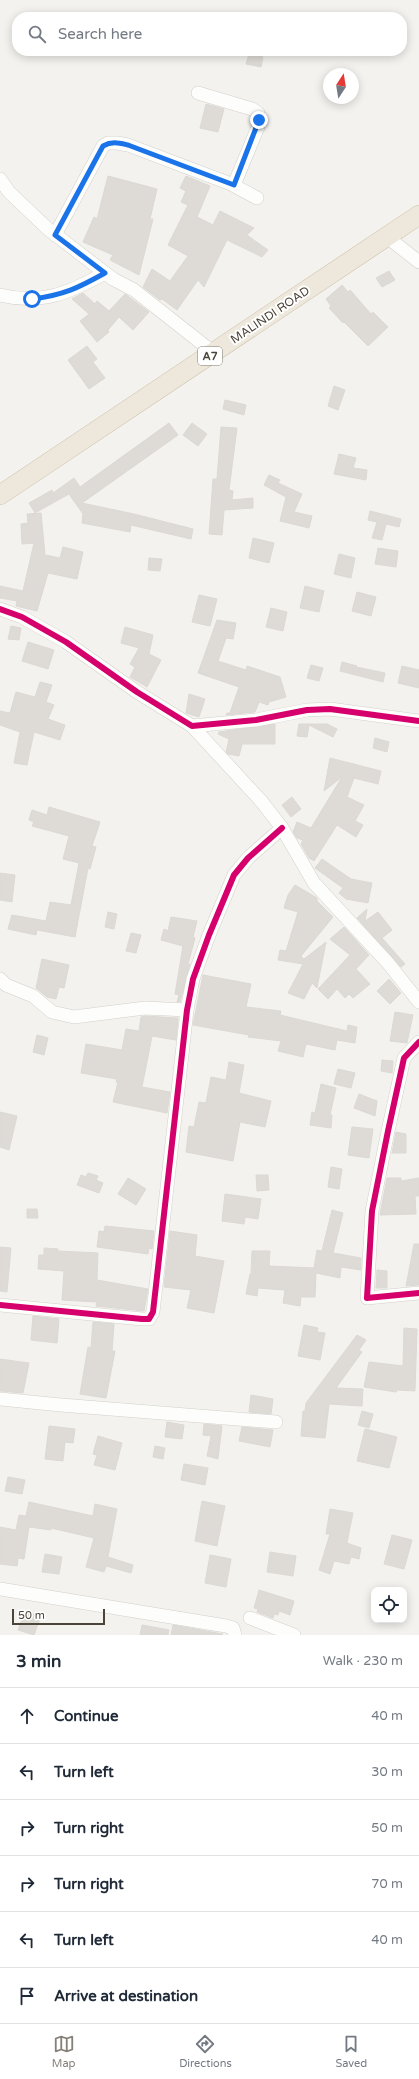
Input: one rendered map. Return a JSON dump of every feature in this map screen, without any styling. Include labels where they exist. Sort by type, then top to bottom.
[{"type":"highway","name":"MALINDI ROAD","points":[[0,495],[419,215]]},
{"type":"street","points":[[198,93],[252,109],[258,113],[258,127],[234,185]]},
{"type":"street","points":[[55,235],[103,146],[108,143],[128,145],[234,185],[257,198]]},
{"type":"street","points":[[0,179],[14,197],[55,235],[105,273],[134,290],[214,353]]},
{"type":"street","points":[[386,236],[419,262]]},
{"type":"street","points":[[0,295],[24,299],[58,296],[77,289],[105,273]]},
{"type":"street","points":[[0,609],[22,618],[66,642],[136,692],[192,726],[262,802],[282,828],[314,883],[382,957],[419,1002]]},
{"type":"street","points":[[192,726],[256,720],[307,710],[330,709],[419,721]]},
{"type":"street","points":[[0,1305],[149,1319],[153,1312],[187,1010],[193,979],[234,874],[248,858],[282,828]]},
{"type":"street","points":[[0,979],[6,985],[33,996],[52,1012],[74,1017],[145,1008],[187,1010]]},
{"type":"street","points":[[419,1042],[404,1058],[388,1131],[372,1211],[367,1298],[419,1293]]},
{"type":"street","points":[[0,1398],[61,1405],[276,1422]]},
{"type":"street","points":[[0,1589],[226,1626],[233,1628],[235,1635]]},
{"type":"street","points":[[250,1618],[294,1635]]},
{"type":"building","points":[[248,56],[263,57],[261,67],[246,64]]},
{"type":"building","points":[[206,104],[224,109],[218,132],[200,128]]},
{"type":"building","points":[[108,176],[157,189],[150,219],[153,219],[139,275],[110,260],[113,255],[83,242],[94,217],[97,219]]},
{"type":"building","points":[[186,176],[210,186],[197,217],[213,225],[220,211],[254,228],[247,235],[268,250],[262,257],[227,240],[204,287],[198,280],[177,310],[162,299],[160,300],[143,287],[152,269],[170,281],[188,256],[168,245],[188,205],[181,202],[186,191],[180,188]]},
{"type":"building","points":[[389,271],[395,280],[382,287],[376,278]]},
{"type":"building","points":[[342,285],[348,292],[350,290],[371,314],[373,312],[388,327],[368,346],[329,308],[331,306],[326,299]]},
{"type":"building","points":[[83,293],[95,304],[97,301],[109,311],[125,294],[149,312],[133,330],[119,317],[108,330],[109,332],[97,342],[80,321],[89,314],[72,299]]},
{"type":"building","points":[[87,346],[97,359],[93,362],[105,378],[89,389],[68,360]]},
{"type":"building","points":[[334,386],[345,390],[338,410],[328,406]]},
{"type":"building","points":[[225,400],[246,405],[244,415],[223,409]]},
{"type":"building","points":[[169,423],[178,435],[82,503],[193,529],[191,539],[131,525],[130,532],[82,523],[83,514],[69,494],[35,513],[29,503],[52,490],[53,493],[74,478],[80,487]]},
{"type":"building","points":[[192,423],[207,434],[198,446],[183,435]]},
{"type":"building","points":[[221,427],[237,428],[229,490],[233,491],[232,500],[253,498],[253,508],[224,510],[222,535],[209,534],[213,479],[217,479]]},
{"type":"building","points":[[339,454],[356,458],[353,468],[367,470],[366,480],[334,474]]},
{"type":"building","points":[[269,475],[280,480],[278,483],[302,494],[294,512],[312,516],[309,528],[280,521],[286,497],[264,485]]},
{"type":"building","points":[[370,511],[401,519],[399,527],[386,524],[382,540],[372,538],[377,522],[368,520]]},
{"type":"building","points":[[41,513],[45,555],[60,558],[63,547],[83,552],[77,579],[48,573],[37,611],[16,606],[17,601],[0,598],[0,586],[23,591],[34,543],[22,544],[21,524],[28,523],[27,514]]},
{"type":"building","points":[[253,538],[274,543],[269,563],[249,558]]},
{"type":"building","points":[[378,548],[398,551],[396,567],[375,564]]},
{"type":"building","points":[[339,554],[355,558],[351,578],[334,574]]},
{"type":"building","points":[[149,558],[162,559],[160,571],[148,570]]},
{"type":"building","points":[[305,586],[324,591],[319,612],[300,608]]},
{"type":"building","points":[[357,592],[376,597],[371,616],[352,611]]},
{"type":"building","points":[[199,595],[217,599],[210,626],[192,622]]},
{"type":"building","points":[[271,608],[287,612],[283,631],[266,627]]},
{"type":"building","points":[[217,620],[236,623],[233,639],[226,638],[218,661],[246,670],[247,666],[280,677],[286,697],[269,702],[268,705],[259,702],[255,712],[226,715],[227,713],[230,713],[239,687],[198,673]]},
{"type":"building","points":[[11,626],[21,628],[19,640],[8,639]]},
{"type":"building","points":[[125,627],[153,635],[149,654],[161,660],[147,687],[130,677],[135,667],[130,664],[139,648],[121,643]]},
{"type":"building","points":[[28,642],[54,650],[48,669],[22,661]]},
{"type":"building","points":[[342,662],[357,666],[356,667],[385,673],[383,682],[340,671]]},
{"type":"building","points":[[311,665],[323,668],[319,681],[307,678]]},
{"type":"building","points":[[402,666],[419,670],[419,688],[398,683]]},
{"type":"building","points":[[40,682],[52,685],[46,702],[54,705],[48,719],[65,725],[60,740],[34,732],[27,765],[14,763],[20,732],[0,725],[0,711],[10,713],[16,692],[35,697]]},
{"type":"building","points":[[189,694],[205,699],[199,717],[186,713]]},
{"type":"building","points":[[275,724],[275,744],[242,744],[239,756],[228,754],[226,752],[229,739],[218,734],[219,732]]},
{"type":"building","points":[[299,724],[327,724],[337,729],[333,737],[309,725],[307,737],[297,736]]},
{"type":"building","points":[[375,738],[389,742],[387,752],[373,748]]},
{"type":"building","points":[[330,758],[381,771],[378,784],[354,778],[347,797],[364,805],[355,821],[363,825],[356,837],[337,825],[314,861],[309,858],[301,844],[303,840],[297,838],[293,832],[297,822],[311,828],[342,777],[324,791]]},
{"type":"building","points":[[292,797],[301,809],[291,817],[282,805]]},
{"type":"building","points":[[49,807],[100,822],[92,846],[96,847],[90,869],[88,868],[75,937],[37,930],[36,935],[8,929],[12,915],[46,921],[50,902],[71,905],[79,863],[63,859],[69,836],[32,826],[34,822],[29,820],[32,810],[47,815]]},
{"type":"building","points":[[322,859],[351,879],[372,883],[368,903],[346,899],[339,893],[343,888],[315,868]]},
{"type":"building","points":[[0,873],[15,875],[12,902],[0,900]]},
{"type":"building","points":[[295,885],[317,898],[317,901],[333,917],[301,956],[304,959],[326,942],[317,988],[312,983],[304,999],[288,993],[303,964],[278,960],[280,950],[286,951],[298,912],[284,908],[288,895]]},
{"type":"building","points":[[367,909],[365,921],[378,912],[392,930],[382,938],[405,964],[401,967],[357,918]]},
{"type":"building","points":[[108,912],[117,914],[114,929],[105,927]]},
{"type":"building","points":[[171,917],[197,921],[193,937],[195,938],[188,964],[190,964],[180,1002],[177,1002],[179,995],[175,994],[183,946],[161,940],[164,929],[168,931]]},
{"type":"building","points":[[344,927],[369,955],[356,969],[370,984],[353,998],[349,994],[345,998],[337,989],[328,999],[318,989],[350,955],[330,939]]},
{"type":"building","points":[[131,933],[141,935],[136,953],[126,951]]},
{"type":"building","points":[[42,959],[69,965],[64,988],[59,987],[56,999],[47,997],[36,988]]},
{"type":"building","points":[[203,975],[251,984],[246,1007],[281,1011],[280,1015],[347,1031],[348,1025],[357,1027],[355,1043],[337,1040],[335,1050],[306,1044],[303,1057],[278,1051],[281,1041],[248,1037],[249,1035],[193,1025]]},
{"type":"building","points":[[389,979],[401,993],[390,1004],[377,991]]},
{"type":"building","points":[[395,1012],[413,1015],[407,1043],[390,1041]]},
{"type":"building","points":[[141,1017],[178,1018],[176,1040],[152,1036],[142,1087],[170,1092],[167,1113],[113,1102],[118,1082],[116,1082],[117,1079],[81,1073],[86,1044],[122,1050],[126,1029],[139,1031]]},
{"type":"building","points":[[37,1035],[48,1038],[44,1055],[33,1052]]},
{"type":"building","points":[[382,1060],[393,1061],[392,1073],[381,1071]]},
{"type":"building","points":[[229,1062],[244,1065],[239,1093],[271,1101],[265,1127],[240,1122],[233,1161],[186,1152],[189,1126],[194,1127],[199,1102],[206,1103],[211,1077],[226,1080]]},
{"type":"building","points":[[338,1069],[355,1073],[351,1088],[334,1084]]},
{"type":"building","points":[[321,1084],[336,1088],[330,1115],[332,1115],[331,1128],[310,1125],[312,1112],[315,1113]]},
{"type":"building","points":[[359,1094],[377,1101],[375,1116],[354,1108]]},
{"type":"building","points":[[0,1112],[17,1116],[9,1150],[0,1147]]},
{"type":"building","points":[[352,1127],[373,1129],[369,1158],[348,1155]]},
{"type":"building","points":[[396,1132],[406,1134],[406,1153],[392,1153]]},
{"type":"building","points":[[331,1167],[342,1169],[339,1189],[328,1187]]},
{"type":"building","points":[[88,1173],[98,1176],[96,1180],[103,1183],[99,1193],[77,1185],[81,1175],[86,1177]]},
{"type":"building","points":[[256,1175],[268,1175],[269,1190],[257,1191]]},
{"type":"building","points":[[128,1178],[146,1189],[136,1205],[118,1194]]},
{"type":"building","points":[[387,1178],[401,1178],[401,1181],[419,1178],[419,1196],[415,1196],[416,1214],[380,1215]]},
{"type":"building","points":[[225,1194],[261,1199],[258,1219],[245,1217],[244,1224],[222,1221]]},
{"type":"building","points":[[27,1209],[37,1209],[38,1218],[27,1218]]},
{"type":"building","points":[[332,1210],[343,1213],[333,1253],[361,1258],[361,1270],[341,1267],[340,1278],[316,1273],[315,1297],[301,1297],[300,1306],[283,1303],[285,1290],[258,1288],[257,1296],[246,1294],[251,1274],[252,1251],[270,1251],[269,1266],[314,1268],[317,1250],[322,1251]]},
{"type":"building","points":[[105,1226],[154,1231],[152,1249],[149,1248],[148,1254],[97,1247],[99,1231],[104,1232]]},
{"type":"building","points":[[170,1231],[197,1235],[195,1256],[224,1261],[214,1313],[187,1308],[191,1290],[164,1287]]},
{"type":"building","points":[[414,1244],[419,1244],[419,1285],[406,1286]]},
{"type":"building","points":[[0,1247],[11,1248],[7,1292],[0,1291]]},
{"type":"building","points":[[44,1248],[58,1249],[58,1251],[98,1253],[97,1280],[148,1289],[144,1311],[96,1306],[97,1302],[62,1300],[64,1271],[38,1269],[39,1255],[44,1255]]},
{"type":"building","points":[[377,1270],[387,1271],[387,1288],[376,1288]]},
{"type":"building","points":[[33,1316],[59,1319],[57,1343],[31,1340]]},
{"type":"building","points":[[93,1322],[114,1324],[112,1351],[115,1351],[106,1398],[80,1394],[88,1347],[91,1348]]},
{"type":"building","points":[[304,1325],[318,1328],[317,1332],[325,1333],[320,1360],[298,1356]]},
{"type":"building","points":[[404,1328],[417,1329],[415,1391],[397,1390],[396,1392],[364,1387],[369,1362],[403,1366]]},
{"type":"building","points":[[357,1335],[366,1340],[359,1350],[362,1352],[336,1388],[363,1389],[362,1406],[329,1404],[325,1438],[301,1436],[303,1411],[305,1411],[306,1403]]},
{"type":"building","points":[[0,1359],[29,1363],[23,1393],[0,1391]]},
{"type":"building","points":[[251,1395],[273,1399],[271,1414],[249,1412]]},
{"type":"building","points":[[362,1411],[373,1414],[369,1428],[358,1425]]},
{"type":"building","points":[[167,1422],[184,1425],[182,1439],[165,1437]]},
{"type":"building","points":[[204,1424],[222,1426],[218,1459],[207,1456],[211,1436],[203,1435]]},
{"type":"building","points":[[49,1426],[75,1429],[73,1443],[65,1442],[63,1461],[45,1459]]},
{"type":"building","points":[[242,1427],[273,1430],[270,1447],[239,1441]]},
{"type":"building","points":[[365,1429],[397,1437],[389,1468],[357,1461]]},
{"type":"building","points":[[98,1436],[122,1443],[115,1470],[94,1465],[97,1455],[93,1454]]},
{"type":"building","points":[[155,1446],[165,1448],[163,1459],[153,1457]]},
{"type":"building","points":[[184,1464],[208,1468],[205,1485],[181,1480]]},
{"type":"building","points":[[8,1477],[25,1480],[22,1494],[5,1491]]},
{"type":"building","points":[[202,1501],[225,1506],[217,1546],[195,1541]]},
{"type":"building","points":[[29,1502],[93,1516],[95,1504],[117,1509],[108,1557],[133,1565],[131,1573],[106,1566],[104,1572],[86,1567],[94,1538],[51,1528],[51,1530],[29,1527],[24,1559],[18,1558],[17,1566],[0,1564],[0,1527],[16,1530],[19,1515],[26,1516]]},
{"type":"building","points":[[330,1509],[353,1513],[347,1543],[361,1548],[359,1559],[351,1557],[349,1564],[334,1561],[330,1574],[319,1570],[330,1534],[326,1534]]},
{"type":"building","points":[[392,1535],[412,1540],[404,1569],[384,1564]]},
{"type":"building","points":[[270,1552],[296,1556],[293,1576],[267,1572]]},
{"type":"building","points":[[45,1554],[62,1557],[59,1574],[42,1572]]},
{"type":"building","points":[[210,1555],[231,1559],[226,1587],[205,1583]]},
{"type":"building","points":[[259,1590],[294,1601],[290,1615],[279,1611],[278,1615],[274,1614],[273,1618],[257,1612],[258,1609],[254,1608]]},
{"type":"building","points":[[25,1611],[41,1616],[34,1635],[18,1630]]},
{"type":"building","points":[[142,1625],[169,1630],[168,1635],[140,1635]]},
{"type":"building","points":[[173,1625],[223,1634],[171,1635]]},
{"type":"cycle path","points":[[0,609],[22,617],[66,642],[137,692],[192,726],[256,720],[307,710],[330,709],[419,721]]},
{"type":"cycle path","points":[[0,1305],[149,1319],[153,1312],[187,1010],[193,979],[209,935],[234,875],[248,858],[282,828]]},
{"type":"cycle path","points":[[419,1042],[404,1058],[388,1131],[372,1211],[367,1298],[419,1293]]},
{"type":"route","points":[[32,299],[58,296],[77,289],[105,273],[55,235],[103,146],[108,143],[128,145],[234,185],[258,127],[259,120]]}]
